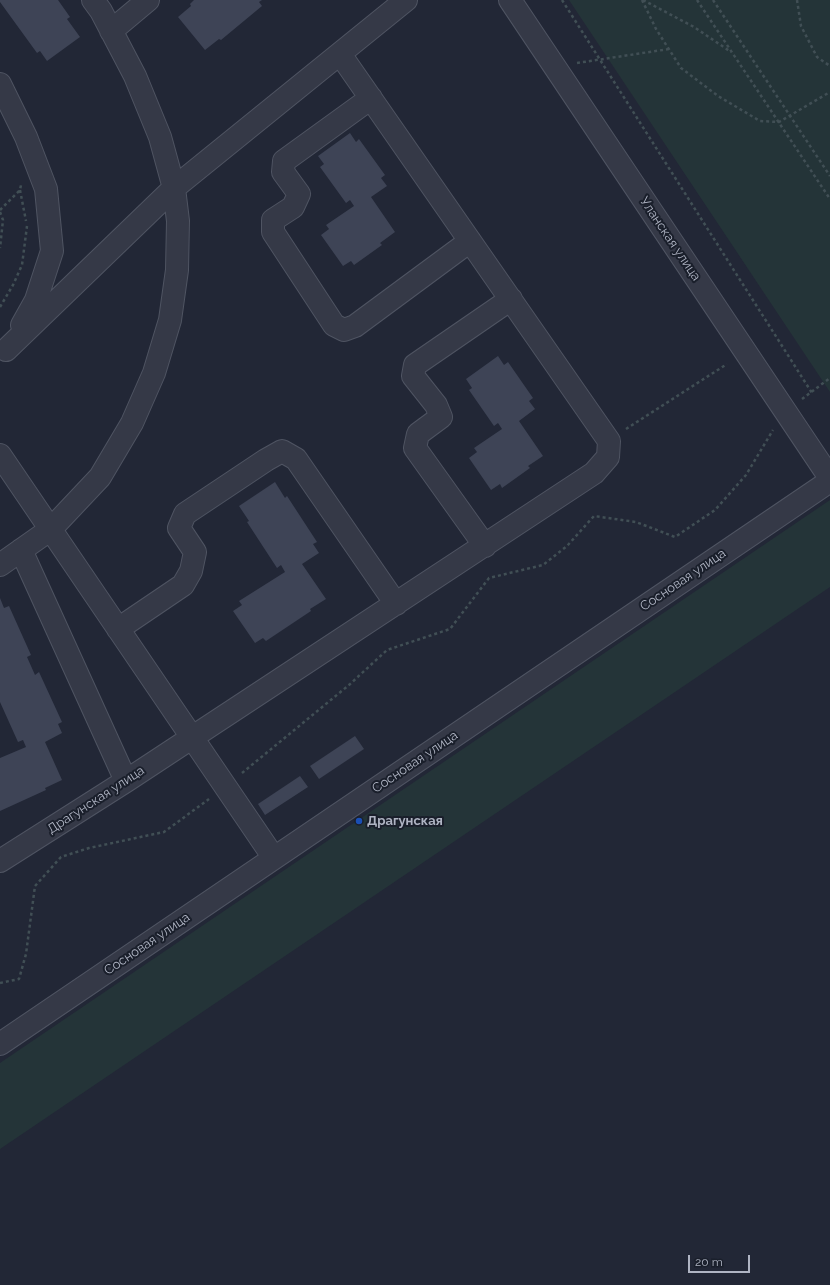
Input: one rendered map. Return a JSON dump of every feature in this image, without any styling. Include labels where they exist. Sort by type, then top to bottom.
[{"type":"street","points":[[0,564],[51,529],[100,477],[132,423],[154,373],[170,320],[177,270],[178,222],[174,188],[160,137],[135,76],[94,0]]},
{"type":"street","points":[[111,31],[148,0]]},
{"type":"street","points":[[3,352],[174,188],[406,0]]},
{"type":"street","name":"Уланская улица","points":[[510,0],[830,480]]},
{"type":"street","points":[[340,54],[609,441]]},
{"type":"street","points":[[0,84],[26,137],[46,189],[52,251],[36,300],[3,352]]},
{"type":"street","points":[[371,98],[284,161],[283,172],[299,194],[293,207],[274,220],[273,232],[334,325],[344,330],[355,326],[470,241]]},
{"type":"street","points":[[485,546],[415,448],[418,434],[441,417],[436,405],[413,376],[415,366],[511,299]]},
{"type":"street","name":"Драгунская улица","points":[[0,861],[192,738],[594,473],[608,457],[609,441]]},
{"type":"street","points":[[118,629],[183,585],[191,571],[195,552],[179,528],[185,514],[282,451],[296,460],[396,604]]},
{"type":"street","points":[[0,455],[274,858]]},
{"type":"street","name":"Сосновая улица","points":[[0,1044],[830,480]]},
{"type":"street","points":[[21,550],[126,781]]},
{"type":"path","points":[[562,0],[812,393]]},
{"type":"path","points":[[642,0],[681,68],[718,96],[760,121],[779,122],[830,92]]},
{"type":"path","points":[[642,0],[694,26],[733,53]]},
{"type":"path","points":[[697,0],[830,199]]},
{"type":"path","points":[[713,0],[830,176]]},
{"type":"path","points":[[797,0],[801,26],[817,57],[830,66]]},
{"type":"path","points":[[554,67],[669,49]]},
{"type":"path","points":[[0,248],[3,220],[0,211],[20,190],[22,184]]},
{"type":"path","points":[[0,307],[13,285],[22,265],[27,226],[20,190]]},
{"type":"path","points":[[609,441],[745,352]]},
{"type":"path","points":[[0,983],[19,979],[26,954],[35,886],[61,857],[90,848],[164,832],[225,787],[349,685],[387,650],[450,629],[489,578],[543,565],[567,546],[594,516],[636,522],[675,537],[714,510],[746,475],[785,411],[812,393],[830,378]]},
{"type":"shaded area","points":[[569,0],[830,0],[830,392]]},
{"type":"shaded area","points":[[830,500],[830,587],[0,1149],[0,1063]]},
{"type":"building","points":[[0,0],[58,0],[70,17],[67,19],[80,37],[47,61],[40,51],[37,53]]},
{"type":"building","points":[[194,0],[262,0],[259,2],[262,6],[221,40],[219,39],[205,50],[178,17],[191,6],[190,4]]},
{"type":"building","points":[[350,133],[356,142],[359,139],[385,175],[381,178],[387,186],[371,197],[395,232],[380,243],[382,245],[354,265],[351,261],[343,266],[321,235],[329,229],[326,225],[354,206],[350,200],[346,203],[320,167],[324,164],[318,156]]},
{"type":"building","points":[[498,356],[504,365],[508,362],[533,398],[529,401],[535,409],[519,421],[543,456],[528,466],[530,468],[502,488],[500,484],[491,490],[469,458],[477,452],[474,448],[502,429],[498,423],[494,426],[469,390],[472,388],[466,379]]},
{"type":"building","points":[[275,482],[285,498],[287,496],[317,542],[313,544],[319,553],[302,564],[326,599],[310,609],[311,611],[266,641],[263,638],[255,643],[233,611],[242,605],[239,601],[285,572],[281,565],[277,568],[247,522],[249,521],[239,506]]},
{"type":"building","points":[[0,598],[4,608],[9,606],[31,655],[27,657],[35,675],[39,672],[62,722],[58,724],[62,733],[45,742],[62,780],[45,788],[46,790],[0,811],[0,758],[26,747],[23,740],[18,742],[0,702]]},
{"type":"building","points":[[355,736],[364,749],[319,779],[310,766]]},
{"type":"building","points":[[300,776],[308,787],[265,815],[258,804]]},
{"type":"place","name":"Драгунская","points":[[359,821]]}]
